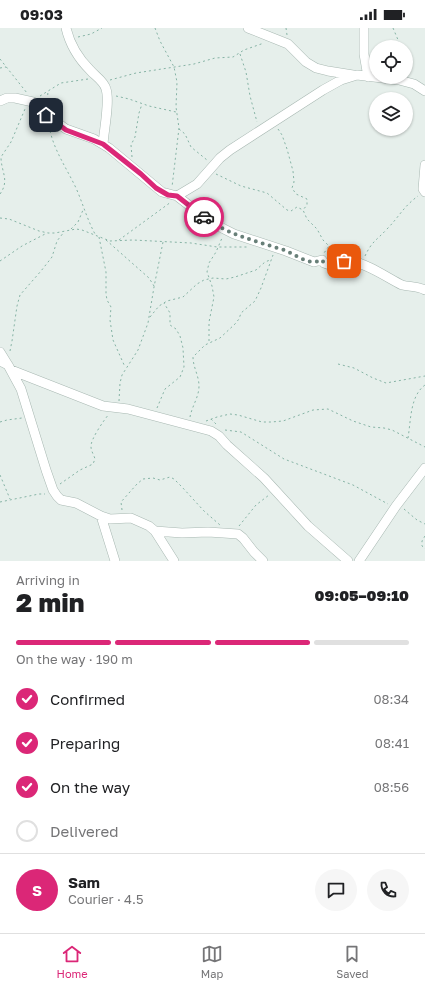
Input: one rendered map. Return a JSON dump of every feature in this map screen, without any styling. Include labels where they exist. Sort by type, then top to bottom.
[{"type":"street","points":[[66,28],[78,56],[105,86],[107,92],[107,108],[103,144]]},
{"type":"street","points":[[248,28],[288,44],[306,62],[316,68],[414,84],[425,91]]},
{"type":"street","points":[[364,28],[364,54],[368,77]]},
{"type":"street","points":[[175,196],[197,184],[220,158],[260,130],[322,90],[341,80],[357,75]]},
{"type":"street","points":[[0,101],[7,98],[31,101],[46,115],[66,130],[103,144],[162,192],[175,196],[224,230],[314,262],[322,260],[324,263],[331,265],[344,261],[350,261],[362,265],[402,285],[409,287],[416,286],[425,290]]},
{"type":"street","points":[[425,165],[423,189],[425,192]]},
{"type":"street","points":[[0,352],[21,388],[30,419],[57,496],[61,500],[76,503],[110,519],[124,518],[139,520],[150,526],[155,531],[174,561]]},
{"type":"street","points":[[6,364],[103,406],[116,409],[128,409],[211,431],[219,436],[279,493],[308,526],[348,561]]},
{"type":"street","points":[[359,561],[397,505],[425,468]]},
{"type":"street","points":[[101,516],[115,561]]},
{"type":"street","points":[[155,531],[182,533],[208,532],[241,536],[263,561]]},
{"type":"path","points":[[70,40],[85,36],[102,28]]},
{"type":"path","points":[[118,241],[175,196],[179,128],[176,112],[177,88],[174,67],[155,28]]},
{"type":"path","points":[[393,28],[398,40]]},
{"type":"path","points":[[0,194],[5,183],[1,157],[11,142],[31,101],[64,82],[109,80],[136,73],[194,64],[215,58],[233,57],[254,46],[279,40]]},
{"type":"path","points":[[240,53],[260,130]]},
{"type":"path","points":[[0,59],[31,101]]},
{"type":"path","points":[[0,68],[7,67]]},
{"type":"path","points":[[48,91],[46,115],[53,143],[82,202],[83,210],[95,235]]},
{"type":"path","points":[[107,92],[110,95],[176,112]]},
{"type":"path","points":[[132,168],[131,146],[135,137],[139,113],[143,103]]},
{"type":"path","points":[[274,121],[282,135],[287,149],[294,178],[292,188],[296,194],[307,199],[308,202],[303,210]]},
{"type":"path","points":[[179,128],[185,134],[191,147],[207,160],[210,169],[241,186],[267,193],[287,210],[291,211],[298,208],[303,210]]},
{"type":"path","points":[[362,265],[372,243],[388,228],[402,210],[425,192]]},
{"type":"path","points":[[70,230],[78,222],[83,210]]},
{"type":"path","points":[[303,210],[307,220],[317,229],[323,240],[329,246],[323,255],[322,260]]},
{"type":"path","points":[[0,218],[9,219],[34,230],[48,233],[82,230],[110,241],[163,241],[195,243],[217,247],[252,247]]},
{"type":"path","points":[[208,342],[209,322],[214,297],[213,289],[208,279],[207,270],[210,261],[216,252],[224,230]]},
{"type":"path","points":[[6,364],[11,347],[20,295],[41,272],[52,257],[57,241],[64,231]]},
{"type":"path","points":[[0,261],[22,246],[48,233]]},
{"type":"path","points":[[99,237],[106,272],[106,294],[112,311],[110,320],[113,340],[126,368]]},
{"type":"path","points":[[105,239],[149,278],[154,287]]},
{"type":"path","points":[[53,488],[80,470],[93,464],[95,459],[91,448],[92,439],[104,420],[116,409],[120,396],[120,383],[126,368],[138,350],[150,318],[154,287],[163,241]]},
{"type":"path","points":[[186,424],[198,397],[199,391],[199,382],[193,357],[208,342],[220,338],[235,324],[241,313],[257,297],[275,250],[280,252],[286,251]]},
{"type":"path","points":[[150,318],[157,308],[164,303],[183,297],[197,284],[208,279],[226,279],[235,277],[256,270],[265,262],[271,260]]},
{"type":"path","points":[[153,416],[166,389],[180,377],[184,367],[180,336],[176,329],[170,325],[170,313],[164,303]]},
{"type":"path","points":[[338,364],[354,368],[373,378],[386,382],[425,376]]},
{"type":"path","points":[[408,439],[415,398],[418,390],[425,385]]},
{"type":"path","points":[[196,426],[210,419],[230,414],[238,414],[256,420],[271,422],[283,421],[313,410],[328,409],[348,419],[371,426],[384,428],[425,447]]},
{"type":"path","points":[[0,422],[19,418],[30,419]]},
{"type":"path","points":[[210,419],[224,430],[238,431],[246,435],[284,459],[353,485],[379,500],[397,505],[425,524]]},
{"type":"path","points":[[0,475],[10,500]]},
{"type":"path","points":[[124,518],[121,502],[140,481],[148,478],[160,480],[170,477],[174,479],[204,511],[229,534],[263,499],[272,494],[279,493]]},
{"type":"path","points":[[0,502],[39,494],[57,496]]},
{"type":"path","points":[[425,536],[422,541],[422,546],[425,549]]},
{"type":"way so far","points":[[204,217],[224,230],[286,251],[307,260],[314,262],[322,260],[328,265],[337,264],[344,261]]},
{"type":"route","points":[[46,115],[66,130],[94,139],[103,144],[156,188],[168,195],[177,196],[204,217]]}]
